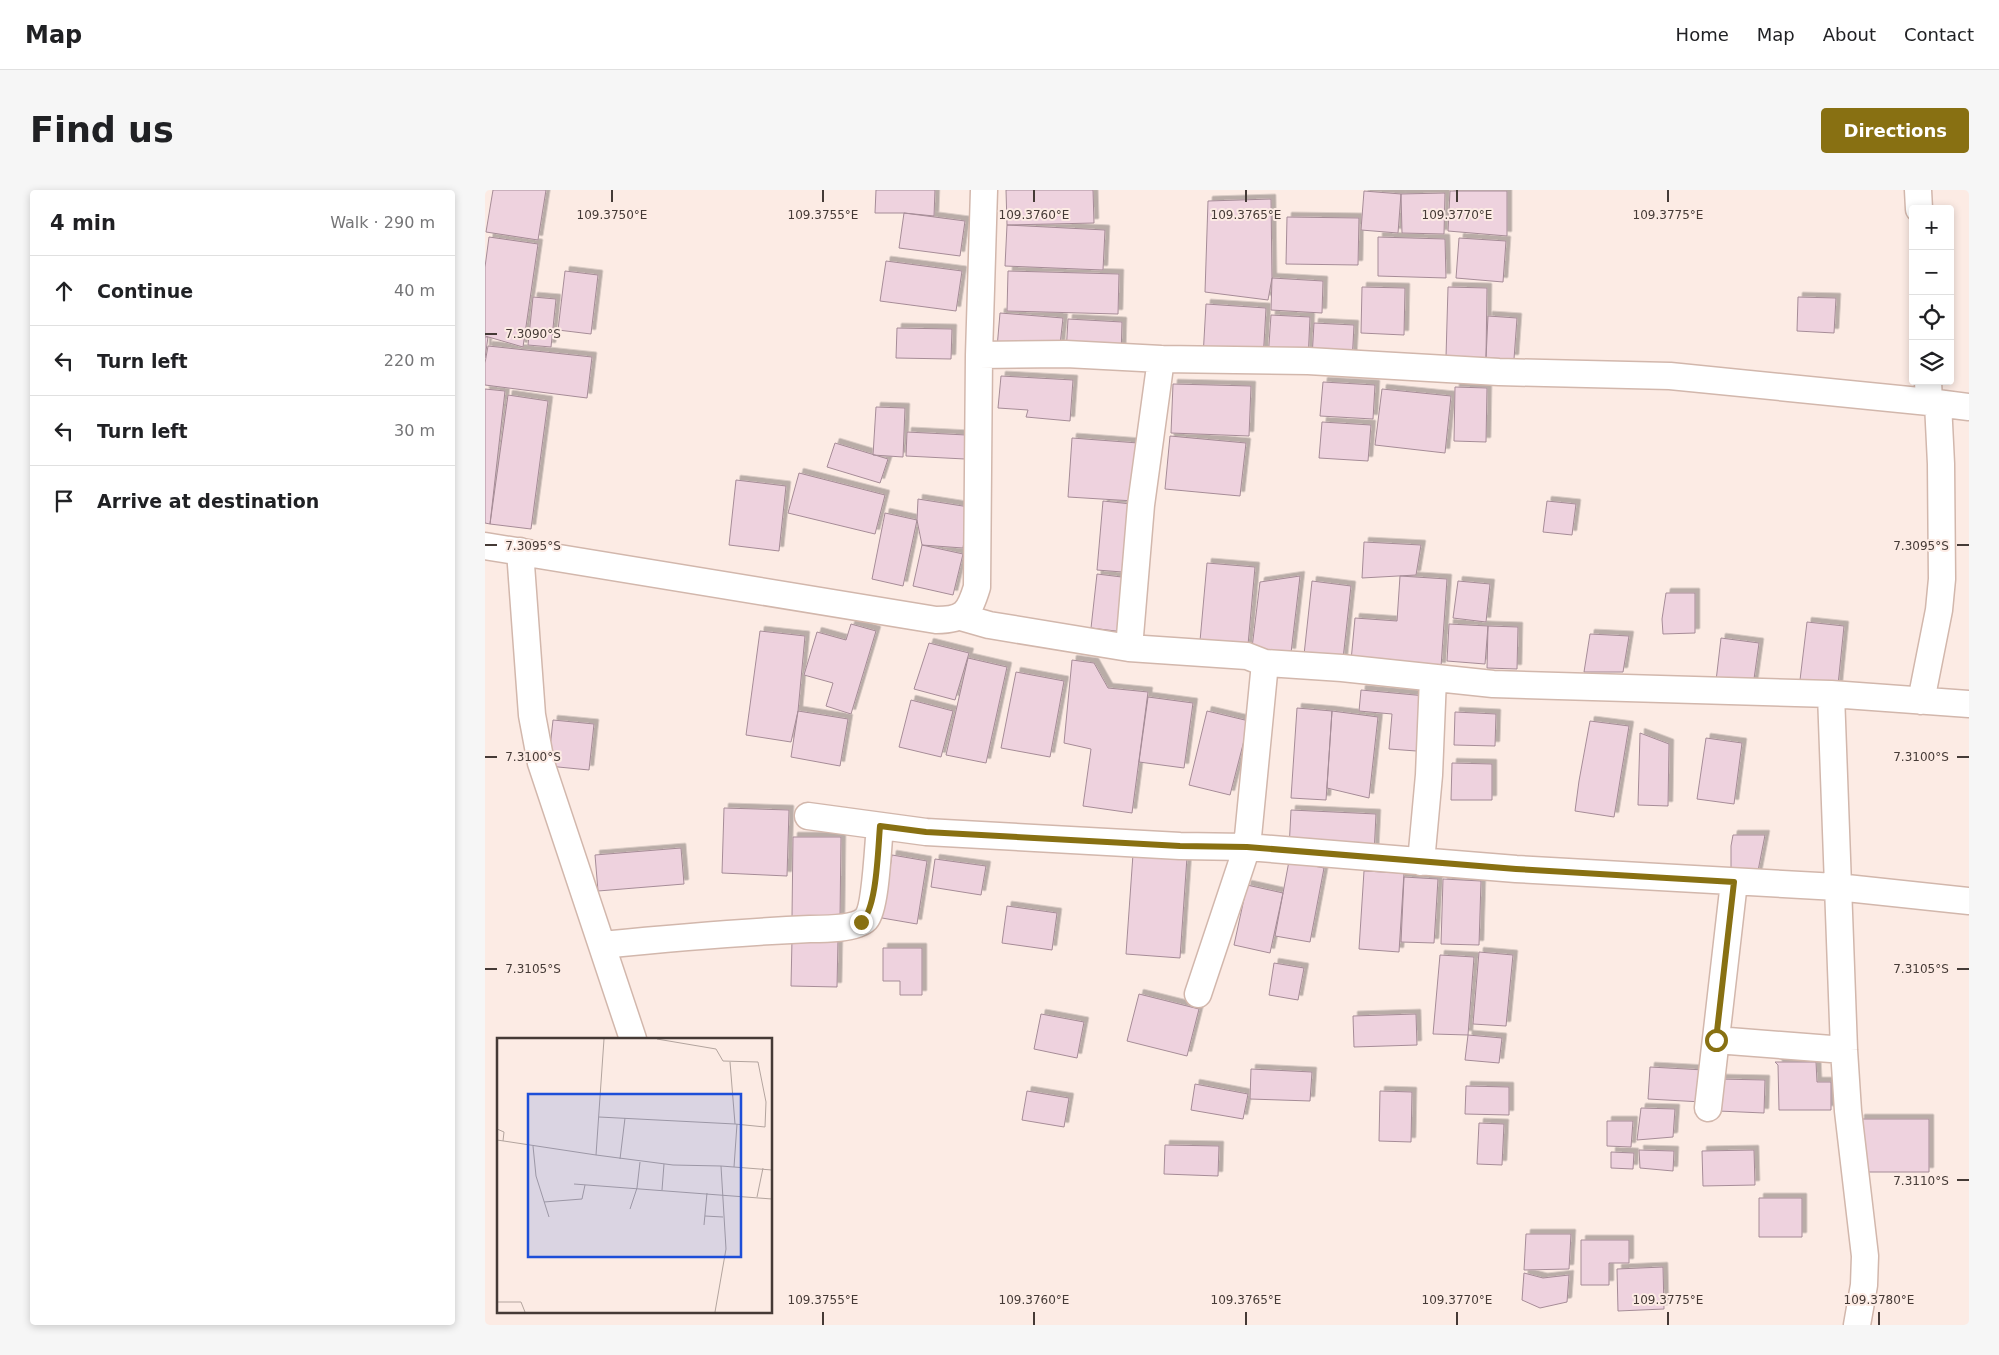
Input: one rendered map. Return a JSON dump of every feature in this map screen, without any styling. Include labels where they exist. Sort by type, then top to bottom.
[{"type":"street","points":[[485,546],[936,620],[950,620],[961,617],[971,606],[977,587],[979,355],[984,190]]},
{"type":"street","points":[[1918,190],[1919,205]]},
{"type":"street","points":[[979,355],[1066,354],[1161,359],[1308,361],[1499,372],[1670,376],[1932,396],[1969,407]]},
{"type":"street","points":[[1129,648],[1141,505],[1161,359]]},
{"type":"street","points":[[1921,701],[1939,610],[1942,579],[1941,464],[1932,396]]},
{"type":"street","points":[[520,551],[532,715],[541,763],[633,1038]]},
{"type":"street","points":[[961,617],[989,626],[1129,648],[1247,656],[1265,663],[1342,668],[1493,684],[1831,694],[1969,704]]},
{"type":"street","points":[[1198,994],[1247,847],[1265,663]]},
{"type":"street","points":[[1421,862],[1429,775],[1433,678]]},
{"type":"street","points":[[1831,694],[1844,1050],[1848,1111],[1865,1256],[1864,1285],[1857,1325]]},
{"type":"street","points":[[808,816],[926,832],[1180,846],[1247,847],[1516,869],[1837,887],[1969,901]]},
{"type":"street","points":[[602,944],[732,932],[836,928],[861,922],[866,918],[872,902],[880,826]]},
{"type":"street","points":[[1708,1108],[1734,882]]},
{"type":"street","points":[[1716,1040],[1844,1050]]},
{"type":"building","points":[[493,190],[546,190],[538,240],[486,232]]},
{"type":"building","points":[[876,190],[935,190],[934,216],[875,213]]},
{"type":"building","points":[[1006,190],[1093,190],[1094,223],[1007,225]]},
{"type":"building","points":[[1364,191],[1401,194],[1398,233],[1361,230]]},
{"type":"building","points":[[1450,191],[1507,191],[1507,236],[1448,231]]},
{"type":"building","points":[[1445,193],[1444,234],[1402,233],[1401,194]]},
{"type":"building","points":[[1271,199],[1272,278],[1268,300],[1205,292],[1208,201]]},
{"type":"building","points":[[904,213],[965,221],[960,256],[899,248]]},
{"type":"building","points":[[1287,217],[1359,218],[1358,265],[1286,264]]},
{"type":"building","points":[[1007,225],[1105,230],[1103,270],[1005,266]]},
{"type":"building","points":[[489,237],[538,244],[523,347],[485,336],[485,267]]},
{"type":"building","points":[[1378,237],[1445,239],[1446,278],[1378,276]]},
{"type":"building","points":[[1459,238],[1506,241],[1503,282],[1456,278]]},
{"type":"building","points":[[886,261],[962,271],[956,311],[880,301]]},
{"type":"building","points":[[565,271],[598,275],[591,334],[558,330]]},
{"type":"building","points":[[1008,271],[1119,274],[1118,314],[1007,311]]},
{"type":"building","points":[[1272,278],[1323,281],[1322,313],[1271,310]]},
{"type":"building","points":[[1362,287],[1405,288],[1404,335],[1361,333]]},
{"type":"building","points":[[1448,287],[1487,288],[1486,358],[1446,357]]},
{"type":"building","points":[[533,297],[556,299],[551,347],[528,345]]},
{"type":"building","points":[[1798,297],[1836,298],[1834,333],[1797,331]]},
{"type":"building","points":[[1206,304],[1266,308],[1263,361],[1203,357]]},
{"type":"building","points":[[1000,313],[1063,318],[1059,354],[997,348]]},
{"type":"building","points":[[1271,315],[1310,317],[1308,361],[1268,359]]},
{"type":"building","points":[[1488,316],[1517,318],[1514,359],[1486,358]]},
{"type":"building","points":[[1068,319],[1122,322],[1121,357],[1066,354]]},
{"type":"building","points":[[1314,323],[1354,325],[1352,363],[1312,358]]},
{"type":"building","points":[[897,328],[952,329],[951,359],[896,358]]},
{"type":"building","points":[[485,337],[488,337],[485,358]]},
{"type":"building","points":[[488,346],[592,357],[587,398],[485,385],[485,363]]},
{"type":"building","points":[[1001,376],[1073,380],[1070,421],[1026,417],[1028,410],[998,408]]},
{"type":"building","points":[[1323,382],[1375,385],[1373,419],[1320,416]]},
{"type":"building","points":[[1173,384],[1251,386],[1249,436],[1171,433]]},
{"type":"building","points":[[1455,387],[1487,388],[1486,442],[1454,441]]},
{"type":"building","points":[[485,389],[505,391],[490,524],[485,523]]},
{"type":"building","points":[[1382,389],[1451,396],[1445,453],[1375,445]]},
{"type":"building","points":[[508,395],[548,401],[531,529],[490,524]]},
{"type":"building","points":[[876,407],[905,408],[903,457],[873,455]]},
{"type":"building","points":[[1322,422],[1371,425],[1368,461],[1319,458]]},
{"type":"building","points":[[907,432],[966,435],[965,459],[906,456]]},
{"type":"building","points":[[1170,436],[1246,443],[1240,496],[1165,489]]},
{"type":"building","points":[[1072,438],[1138,443],[1134,501],[1068,497]]},
{"type":"building","points":[[835,443],[888,459],[880,483],[827,467]]},
{"type":"building","points":[[799,473],[885,495],[875,534],[788,513]]},
{"type":"building","points":[[736,480],[786,486],[779,551],[729,545]]},
{"type":"building","points":[[918,499],[969,507],[963,548],[922,545],[917,520]]},
{"type":"building","points":[[1103,501],[1141,505],[1135,573],[1097,570]]},
{"type":"building","points":[[1547,501],[1576,504],[1572,535],[1543,532]]},
{"type":"building","points":[[885,513],[917,520],[903,586],[872,579]]},
{"type":"building","points":[[1364,542],[1421,545],[1416,575],[1362,578]]},
{"type":"building","points":[[922,545],[963,554],[953,595],[913,586]]},
{"type":"building","points":[[1207,563],[1255,567],[1247,656],[1199,652]]},
{"type":"building","points":[[1097,574],[1130,578],[1124,632],[1091,628]]},
{"type":"building","points":[[1300,576],[1291,653],[1252,648],[1260,582]]},
{"type":"building","points":[[1400,576],[1447,579],[1441,667],[1351,661],[1355,618],[1397,621]]},
{"type":"building","points":[[1312,581],[1351,586],[1342,668],[1303,664]]},
{"type":"building","points":[[1458,581],[1490,584],[1486,622],[1453,618]]},
{"type":"building","points":[[1666,593],[1695,593],[1695,633],[1663,634],[1662,619]]},
{"type":"building","points":[[1807,622],[1844,626],[1838,685],[1800,680]]},
{"type":"building","points":[[851,624],[876,631],[851,714],[826,706],[833,683],[804,675],[817,632],[846,640]]},
{"type":"building","points":[[1449,624],[1488,626],[1485,664],[1447,661]]},
{"type":"building","points":[[1488,626],[1518,627],[1517,669],[1487,668]]},
{"type":"building","points":[[760,631],[805,636],[798,711],[791,742],[746,735]]},
{"type":"building","points":[[1590,634],[1629,636],[1623,672],[1584,672]]},
{"type":"building","points":[[1721,638],[1759,643],[1753,686],[1716,681]]},
{"type":"building","points":[[929,643],[969,653],[955,700],[914,689]]},
{"type":"building","points":[[968,658],[1007,667],[986,763],[946,755]]},
{"type":"building","points":[[1072,660],[1094,663],[1108,688],[1148,692],[1132,813],[1083,806],[1091,749],[1064,743]]},
{"type":"building","points":[[1016,672],[1064,681],[1050,757],[1001,748]]},
{"type":"building","points":[[1361,690],[1426,696],[1430,752],[1389,749],[1392,714],[1359,711]]},
{"type":"building","points":[[1148,697],[1193,703],[1184,768],[1139,762]]},
{"type":"building","points":[[911,700],[953,711],[941,757],[899,747]]},
{"type":"building","points":[[1297,708],[1332,711],[1326,800],[1291,798]]},
{"type":"building","points":[[798,711],[848,719],[840,766],[791,757]]},
{"type":"building","points":[[1207,711],[1249,721],[1230,795],[1189,785]]},
{"type":"building","points":[[1332,711],[1378,717],[1369,798],[1327,788]]},
{"type":"building","points":[[1455,712],[1496,714],[1495,746],[1454,745]]},
{"type":"building","points":[[553,720],[594,724],[589,770],[548,766]]},
{"type":"building","points":[[1590,721],[1629,726],[1614,817],[1575,811]]},
{"type":"building","points":[[1640,733],[1669,744],[1668,806],[1638,805]]},
{"type":"building","points":[[1706,738],[1742,743],[1734,804],[1697,799]]},
{"type":"building","points":[[1452,763],[1492,764],[1492,800],[1451,800]]},
{"type":"building","points":[[724,808],[789,810],[787,876],[722,873]]},
{"type":"building","points":[[1291,810],[1376,814],[1374,854],[1289,849]]},
{"type":"building","points":[[1733,835],[1765,835],[1757,876],[1731,871]]},
{"type":"building","points":[[793,837],[841,837],[840,918],[792,917]]},
{"type":"building","points":[[681,848],[684,884],[598,891],[595,855]]},
{"type":"building","points":[[1133,854],[1187,857],[1180,958],[1126,954]]},
{"type":"building","points":[[892,855],[927,861],[917,924],[882,918]]},
{"type":"building","points":[[935,859],[986,866],[981,895],[931,887]]},
{"type":"building","points":[[1289,861],[1324,868],[1310,942],[1275,936]]},
{"type":"building","points":[[1364,871],[1404,873],[1399,952],[1359,949]]},
{"type":"building","points":[[1404,877],[1438,879],[1434,943],[1401,942]]},
{"type":"building","points":[[1443,879],[1481,881],[1479,945],[1441,944]]},
{"type":"building","points":[[1247,885],[1283,893],[1270,953],[1234,945]]},
{"type":"building","points":[[1007,906],[1057,913],[1052,950],[1002,943]]},
{"type":"building","points":[[792,939],[838,940],[837,987],[791,986]]},
{"type":"building","points":[[883,948],[922,948],[922,995],[900,995],[900,981],[883,981]]},
{"type":"building","points":[[1479,952],[1513,955],[1506,1026],[1473,1024]]},
{"type":"building","points":[[1440,955],[1474,957],[1468,1035],[1433,1034]]},
{"type":"building","points":[[1274,963],[1304,968],[1298,1000],[1269,995]]},
{"type":"building","points":[[1139,994],[1199,1009],[1187,1056],[1127,1041]]},
{"type":"building","points":[[1041,1014],[1084,1022],[1077,1058],[1034,1049]]},
{"type":"building","points":[[1416,1014],[1417,1045],[1354,1047],[1353,1016]]},
{"type":"building","points":[[1468,1035],[1502,1038],[1499,1063],[1465,1060]]},
{"type":"building","points":[[1775,1062],[1816,1062],[1817,1082],[1831,1082],[1831,1110],[1779,1110],[1778,1065]]},
{"type":"building","points":[[1650,1067],[1704,1070],[1702,1102],[1648,1099]]},
{"type":"building","points":[[1251,1069],[1312,1072],[1310,1101],[1250,1099]]},
{"type":"building","points":[[1719,1079],[1765,1080],[1764,1113],[1718,1111]]},
{"type":"building","points":[[1195,1084],[1248,1094],[1243,1119],[1191,1110]]},
{"type":"building","points":[[1466,1086],[1509,1087],[1509,1115],[1465,1114]]},
{"type":"building","points":[[1027,1091],[1069,1098],[1064,1127],[1022,1120]]},
{"type":"building","points":[[1380,1091],[1412,1092],[1411,1142],[1379,1141]]},
{"type":"building","points":[[1641,1108],[1675,1109],[1673,1137],[1637,1140]]},
{"type":"building","points":[[1860,1119],[1929,1119],[1929,1172],[1860,1172]]},
{"type":"building","points":[[1607,1121],[1633,1121],[1631,1147],[1607,1146]]},
{"type":"building","points":[[1479,1123],[1504,1124],[1502,1165],[1477,1164]]},
{"type":"building","points":[[1165,1145],[1219,1146],[1218,1176],[1164,1174]]},
{"type":"building","points":[[1639,1150],[1674,1151],[1673,1171],[1640,1168]]},
{"type":"building","points":[[1754,1150],[1755,1185],[1703,1186],[1702,1151]]},
{"type":"building","points":[[1611,1152],[1634,1153],[1633,1169],[1611,1168]]},
{"type":"building","points":[[1759,1198],[1802,1198],[1802,1237],[1759,1237]]},
{"type":"building","points":[[1526,1234],[1571,1234],[1569,1269],[1524,1270]]},
{"type":"building","points":[[1581,1240],[1629,1240],[1629,1263],[1609,1263],[1609,1285],[1581,1285]]},
{"type":"building","points":[[1663,1267],[1664,1309],[1618,1311],[1617,1269]]},
{"type":"building","points":[[1524,1273],[1543,1278],[1569,1275],[1567,1302],[1540,1308],[1522,1300]]},
{"type":"route","points":[[861,922],[870,911],[872,902],[880,826],[926,832],[1180,846],[1247,847],[1516,869],[1734,882],[1716,1040]]}]
